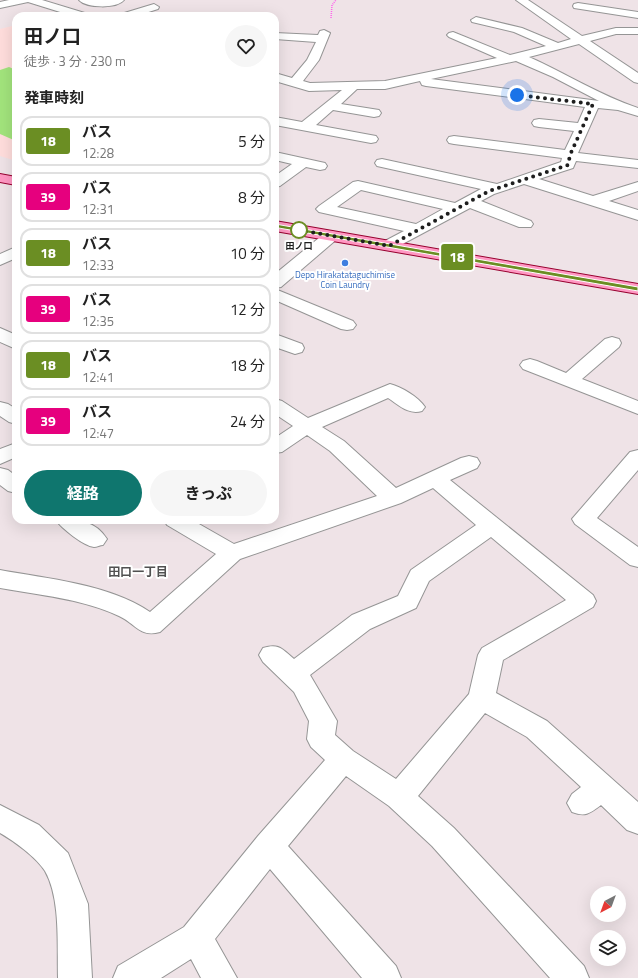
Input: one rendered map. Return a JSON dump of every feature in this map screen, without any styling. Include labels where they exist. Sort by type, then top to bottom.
[{"type":"main road","points":[[0,178],[12,180]]},
{"type":"main road","points":[[279,227],[638,289]]},
{"type":"street","points":[[3,3],[25,0]]},
{"type":"street","points":[[31,0],[71,12]]},
{"type":"street","points":[[84,0],[98,4],[108,4],[119,0]]},
{"type":"street","points":[[521,0],[638,79]]},
{"type":"street","points":[[578,6],[638,15]]},
{"type":"street","points":[[138,12],[154,7]]},
{"type":"street","points":[[476,20],[518,30],[556,46]]},
{"type":"street","points":[[500,26],[514,20]]},
{"type":"street","points":[[279,78],[309,87],[385,85],[418,80],[513,58],[616,31],[638,31]]},
{"type":"street","points":[[453,35],[558,74],[619,106],[638,112]]},
{"type":"street","points":[[279,36],[323,36],[317,56],[308,70],[293,82],[280,89]]},
{"type":"street","points":[[418,80],[441,85],[619,106]]},
{"type":"street","points":[[306,126],[354,86]]},
{"type":"street","points":[[389,246],[418,229],[497,188],[526,180],[568,165],[570,155],[593,104]]},
{"type":"street","points":[[331,106],[374,113]]},
{"type":"street","points":[[279,122],[371,139]]},
{"type":"street","points":[[539,123],[582,128]]},
{"type":"street","points":[[454,140],[493,140],[570,155],[638,164]]},
{"type":"street","points":[[279,157],[320,166]]},
{"type":"street","points":[[279,180],[304,162]]},
{"type":"street","points":[[382,163],[497,188]]},
{"type":"street","points":[[526,180],[638,215]]},
{"type":"street","points":[[418,229],[324,209],[358,185],[463,205],[525,224]]},
{"type":"street","points":[[594,201],[638,186]]},
{"type":"street","points":[[279,279],[331,236]]},
{"type":"street","points":[[0,260],[12,254]]},
{"type":"street","points":[[279,296],[347,325]]},
{"type":"street","points":[[0,334],[12,341]]},
{"type":"street","points":[[279,342],[295,348]]},
{"type":"street","points":[[569,380],[612,343]]},
{"type":"street","points":[[530,365],[638,408]]},
{"type":"street","points":[[279,444],[307,426],[390,390],[415,407]]},
{"type":"street","points":[[279,408],[337,446],[393,498]]},
{"type":"street","points":[[0,457],[12,450]]},
{"type":"street","points":[[638,457],[583,519],[638,559]]},
{"type":"street","points":[[0,580],[86,595],[129,610],[152,625],[232,553],[393,498],[469,463]]},
{"type":"street","points":[[0,475],[12,483]]},
{"type":"street","points":[[399,797],[482,698],[491,655],[584,601],[435,479]]},
{"type":"street","points":[[73,524],[95,539]]},
{"type":"street","points":[[182,524],[232,553]]},
{"type":"street","points":[[293,674],[361,622],[407,602],[420,576],[492,525]]},
{"type":"street","points":[[272,655],[304,685],[323,721],[321,739],[343,759],[399,797],[443,837],[572,978]]},
{"type":"street","points":[[482,698],[537,729],[592,796],[638,821]]},
{"type":"street","points":[[130,978],[196,938],[269,846],[343,759]]},
{"type":"street","points":[[0,818],[28,834],[57,863],[72,904],[75,978]]},
{"type":"street","points":[[269,846],[384,978]]},
{"type":"street","points":[[196,938],[220,978]]},
{"type":"shaded area","points":[[12,26],[12,160],[0,156],[0,29]]},
{"type":"green space","points":[[9,67],[12,68],[12,139],[0,134],[0,70]]},
{"type":"bus line","name":"18","points":[[279,227],[638,289]]},
{"type":"place","name":"田ノ口","points":[[299,230]]},
{"type":"place","name":"Depo Hirakatataguchimise Coin Laundry","points":[[345,263]]},
{"type":"district","name":"田口一丁目","points":[[138,572]]},
{"type":"route","points":[[299,230],[389,246],[489,191],[568,165],[570,155],[593,104],[517,95]]}]
